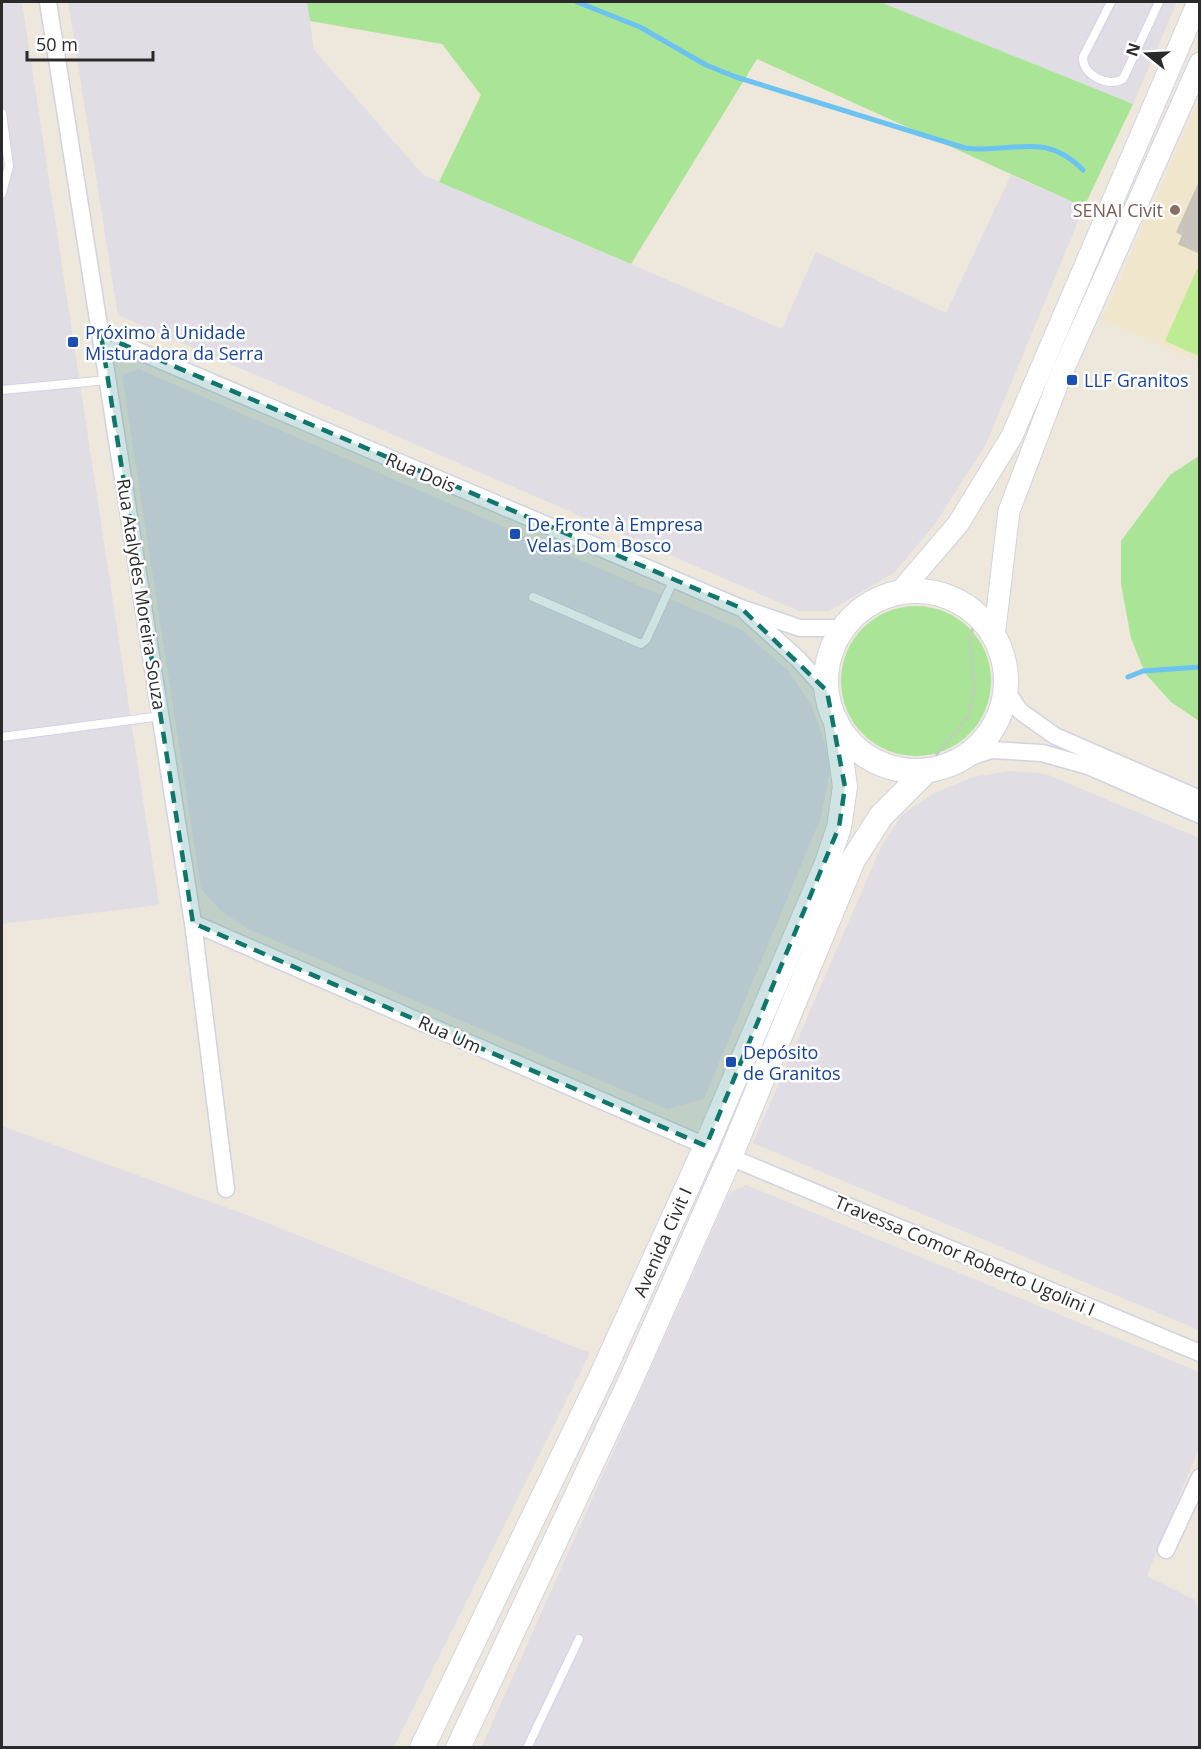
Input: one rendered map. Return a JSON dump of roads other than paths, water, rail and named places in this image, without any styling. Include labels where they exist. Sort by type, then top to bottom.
[{"type":"main road","points":[[924,591],[948,597],[976,614],[994,637],[1004,662],[1005,689],[1000,711],[990,732],[975,749],[956,762],[926,771],[898,770],[873,760],[851,744],[836,721],[827,691],[826,678],[831,652],[843,628],[868,605],[899,592],[924,591]]},
{"type":"main road","name":"Avenida Civit I","points":[[422,1748],[600,1379],[706,1146],[827,863],[839,827],[845,787],[836,721]]},
{"type":"main road","name":"Avenida Civit I","points":[[458,1748],[629,1384],[730,1157],[853,860],[881,816],[926,771]]},
{"type":"street","name":"Rua Atalydes Moreira Souza","points":[[48,2],[193,922],[226,1189]]},
{"type":"street","points":[[899,592],[958,524],[1012,436],[1198,2]]},
{"type":"street","points":[[994,637],[1009,511],[1060,377],[1200,63]]},
{"type":"street","name":"Rua Dois","points":[[101,335],[741,608],[800,628],[843,628]]},
{"type":"street","name":"Rua Dois","points":[[741,608],[798,659],[827,691]]},
{"type":"street","points":[[1005,689],[1020,711],[1055,736],[1200,799]]},
{"type":"street","points":[[956,762],[991,750],[1042,753],[1088,766],[1200,815]]},
{"type":"street","name":"Rua Um","points":[[193,922],[706,1146]]},
{"type":"street","name":"Travessa Comor Roberto Ugolini I","points":[[730,1157],[1200,1353]]},
{"type":"street","points":[[1166,1550],[1200,1477]]},
{"type":"lane","points":[[1111,2],[1083,57],[1082,65],[1087,73],[1110,83],[1117,83],[1123,79],[1159,2]]},
{"type":"lane","points":[[2,113],[9,166],[2,193]]},
{"type":"lane","points":[[2,390],[108,380]]},
{"type":"lane","points":[[533,597],[641,644],[646,640],[674,579]]},
{"type":"lane","points":[[2,737],[161,716]]},
{"type":"lane","points":[[527,1748],[579,1639]]},
{"type":"waterway","points":[[577,2],[640,27],[706,65],[736,77],[965,148],[1041,147],[1069,158],[1083,170]]},
{"type":"waterway","points":[[1128,677],[1143,671],[1200,667]]},
{"type":"place","name":"SENAI Civit","points":[[1175,210]]},
{"type":"place","name":"Próximo à Unidade Misturadora da Serra","points":[[73,342]]},
{"type":"place","name":"LLF Granitos","points":[[1072,380]]},
{"type":"place","name":"De Fronte à Empresa Velas Dom Bosco","points":[[515,534]]},
{"type":"place","name":"Depósito de Granitos","points":[[731,1062]]}]
